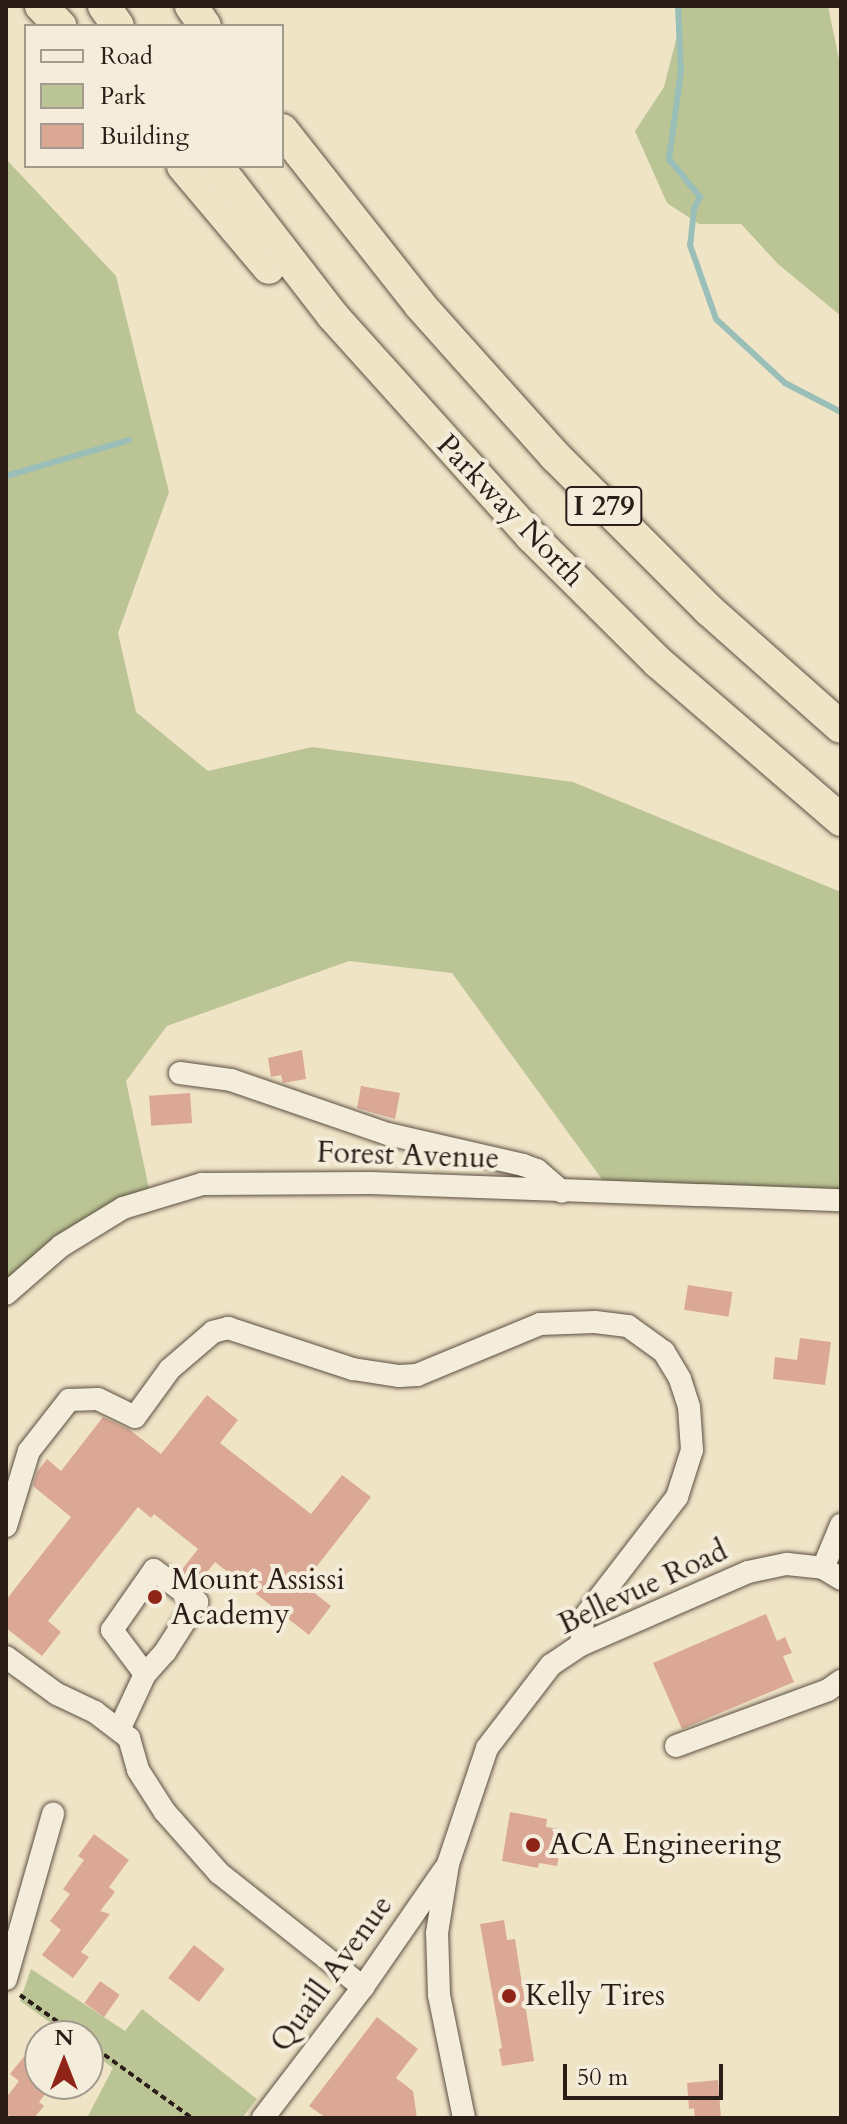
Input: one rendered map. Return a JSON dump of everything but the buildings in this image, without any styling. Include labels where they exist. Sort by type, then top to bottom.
[{"type":"highway","points":[[41,6],[58,24]]},
{"type":"highway","points":[[104,6],[117,24]]},
{"type":"highway","points":[[191,6],[204,24]]},
{"type":"highway","name":"I 279","points":[[284,133],[420,305],[555,456],[709,610],[841,727]]},
{"type":"highway","points":[[185,168],[389,411],[461,484],[594,597]]},
{"type":"highway","name":"Parkway North","points":[[219,168],[333,316],[474,475],[594,597],[732,729],[841,820]]},
{"type":"street","points":[[180,1073],[231,1080],[388,1134],[523,1165],[537,1170],[562,1192]]},
{"type":"street","name":"Forest Avenue","points":[[6,1294],[61,1246],[123,1208],[202,1184],[371,1183],[841,1200]]},
{"type":"street","points":[[6,1526],[29,1451],[69,1400],[98,1399],[135,1417],[170,1369],[213,1332],[228,1328],[353,1369],[399,1376],[417,1375],[540,1324],[595,1322],[628,1326],[664,1352],[680,1379],[689,1407],[692,1450],[677,1497],[583,1619],[581,1645]]},
{"type":"street","points":[[832,1573],[841,1525]]},
{"type":"street","name":"Bellevue Road","points":[[448,1864],[487,1748],[551,1665],[581,1645],[748,1572],[787,1564],[832,1573]]},
{"type":"street","points":[[6,1657],[57,1694],[95,1712],[129,1738],[138,1770],[165,1812],[219,1873],[363,1987]]},
{"type":"street","points":[[119,1730],[145,1674]]},
{"type":"street","points":[[676,1746],[828,1690],[841,1681]]},
{"type":"street","points":[[13,1987],[53,1814]]},
{"type":"street","points":[[448,1864],[437,1933],[439,1995],[464,2118]]},
{"type":"street","name":"Quaill Avenue","points":[[271,2115],[448,1864]]},
{"type":"path","points":[[13,1987],[57,2020]]},
{"type":"path","points":[[104,2055],[192,2118]]},
{"type":"green space","points":[[680,6],[828,6],[841,69],[841,316],[778,264],[741,224],[699,224],[667,203],[635,131],[664,87],[679,28]]},
{"type":"green space","points":[[6,159],[116,276],[169,492],[118,633],[136,712],[208,771],[312,747],[573,782],[841,892],[841,1200],[612,1193],[452,973],[349,961],[167,1026],[126,1081],[151,1198],[6,1294]]},
{"type":"green space","points":[[31,1969],[125,2031],[142,2009],[257,2099],[242,2118],[87,2118],[96,2100],[104,2100],[104,2085],[113,2068],[104,2062],[104,2020],[47,2020],[20,2001]]},
{"type":"waterway","points":[[678,6],[681,72],[669,159],[700,197],[694,209],[690,245],[716,319],[785,383],[841,412]]},
{"type":"waterway","points":[[6,476],[129,440]]},
{"type":"place","name":"Mount Assissi Academy","points":[[155,1597]]},
{"type":"place","name":"ACA Engineering","points":[[533,1845]]},
{"type":"place","name":"Kelly Tires","points":[[509,1996]]}]
